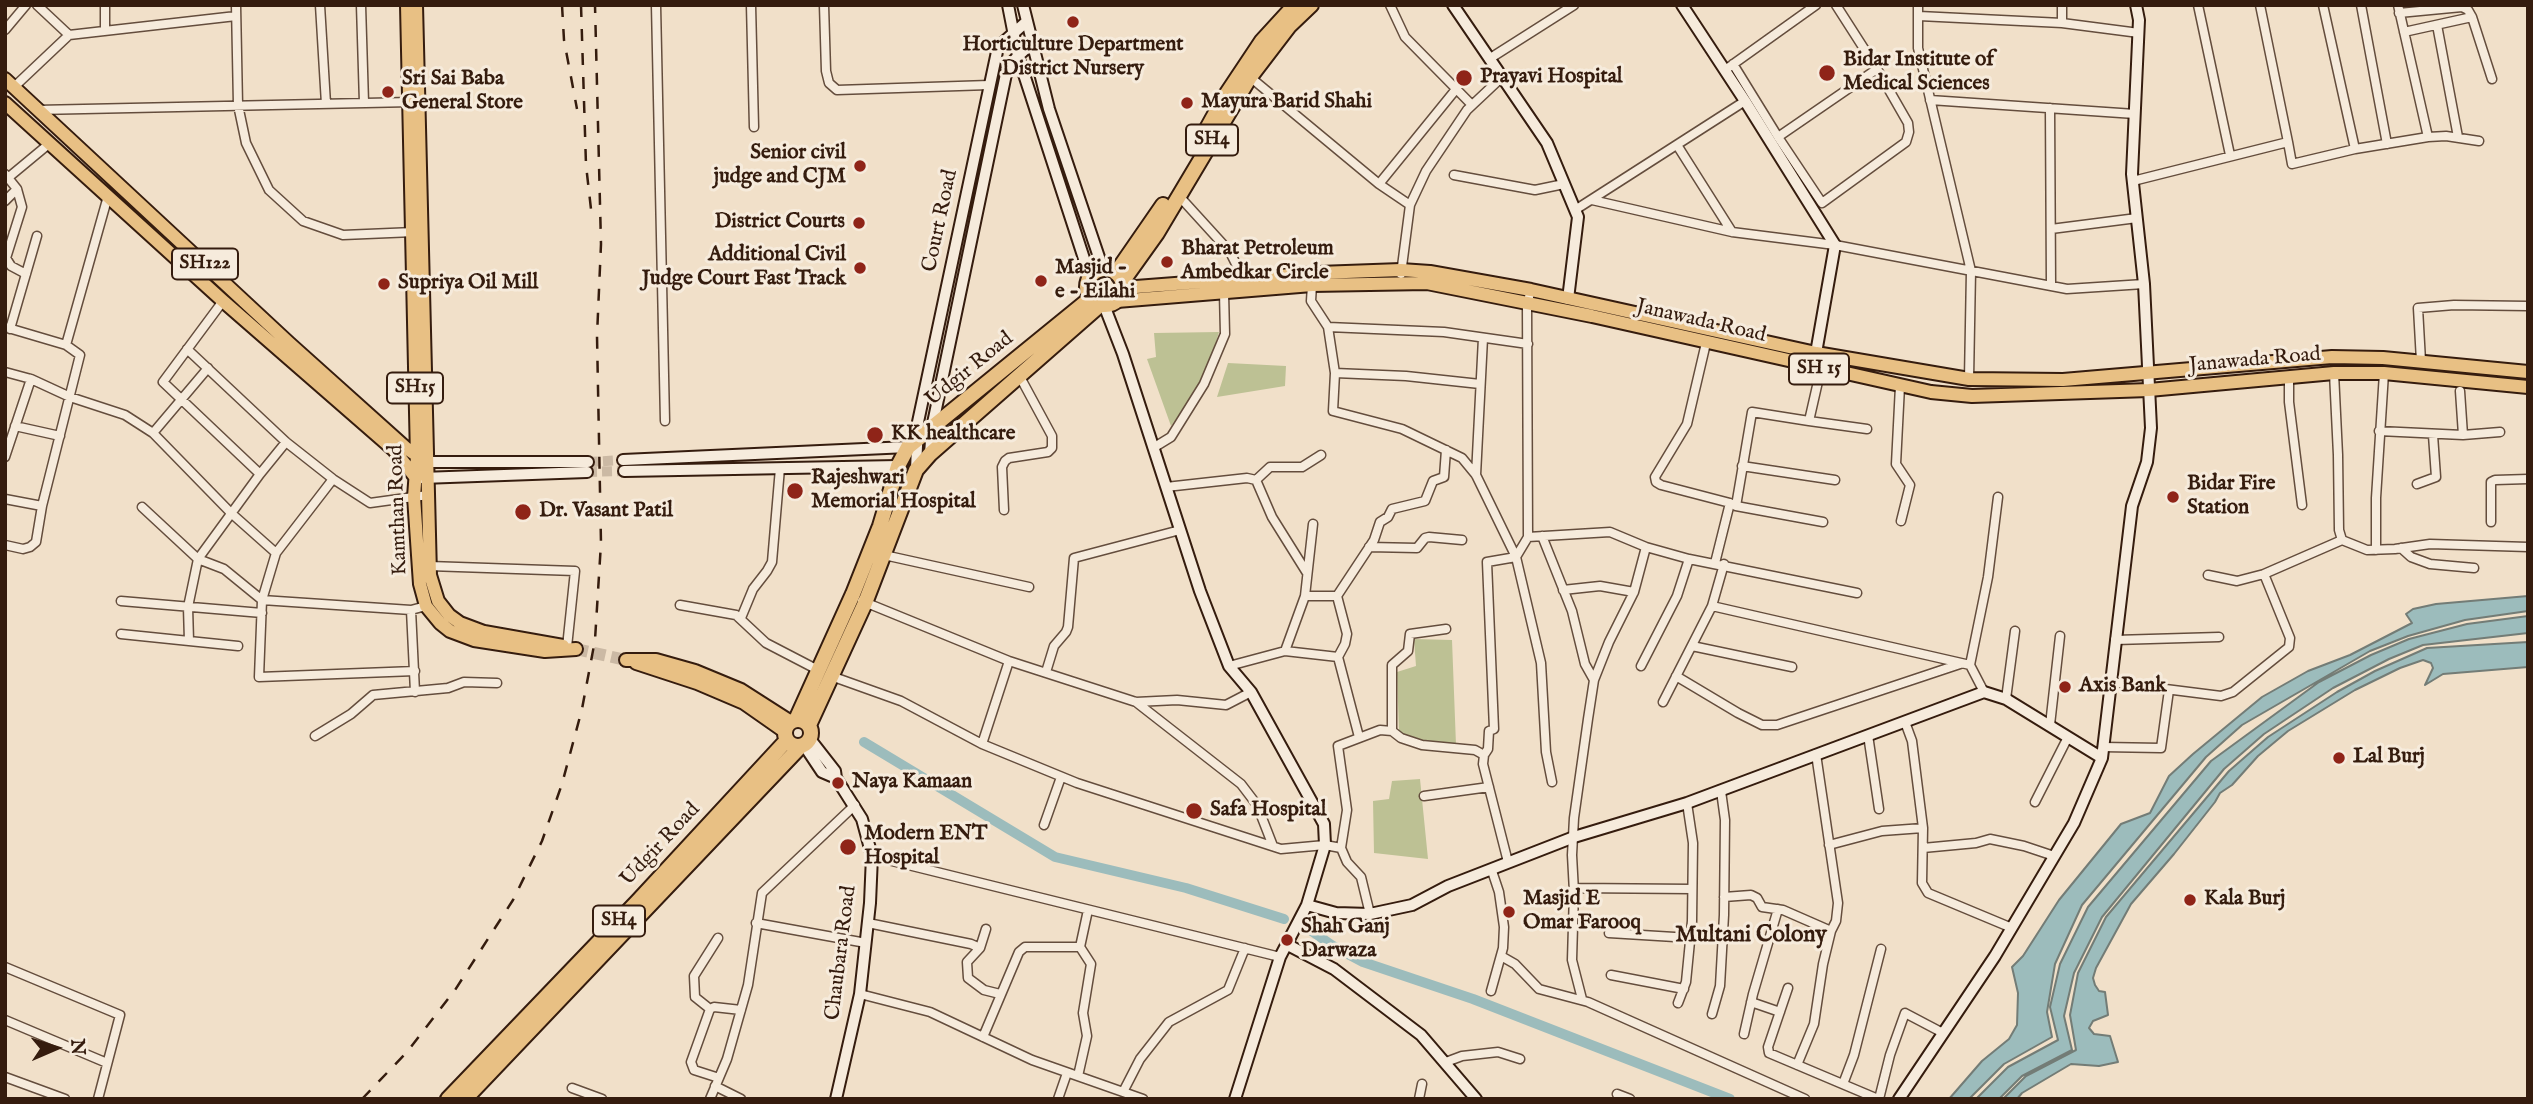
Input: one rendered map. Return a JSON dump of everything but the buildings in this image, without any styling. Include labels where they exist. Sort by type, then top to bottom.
[{"type":"highway","name":"Udgir Road","points":[[465,1099],[798,734],[825,673],[880,526],[898,466],[912,443],[1107,289],[1183,172],[1224,98],[1262,41],[1295,5]]},
{"type":"highway","name":"Udgir Road","points":[[825,673],[865,603],[916,470],[1107,289],[1157,233],[1250,77],[1289,26],[1311,5]]},
{"type":"highway","name":"Udgir Road","points":[[448,1099],[798,734]]},
{"type":"main road","name":"Kamthan Road","points":[[407,5],[414,101]]},
{"type":"main road","name":"Kamthan Road","points":[[416,5],[416,232],[423,460],[422,478],[414,497],[427,587],[449,615],[460,623],[484,632],[576,649],[545,651],[474,640],[450,631],[440,623],[426,606],[427,587],[429,566],[428,495],[422,478]]},
{"type":"main road","name":"SH122","points":[[10,83],[289,344],[423,460]]},
{"type":"main road","points":[[5,103],[422,478]]},
{"type":"main road","name":"Janawada Road","points":[[1107,289],[1243,278],[1430,271],[1531,289],[1820,354],[1969,379],[2063,380],[2332,357],[2421,361],[2528,372]]},
{"type":"main road","name":"Janawada Road","points":[[1107,289],[1224,293],[1312,285],[1439,285],[1940,394],[1972,396],[2149,390],[2334,373],[2384,373],[2528,387]]},
{"type":"main road","points":[[626,660],[656,660],[695,671],[741,690],[798,734],[744,704],[697,683],[626,660]]},
{"type":"street","points":[[5,30],[26,5]]},
{"type":"street","points":[[37,5],[69,35]]},
{"type":"street","points":[[105,5],[105,31]]},
{"type":"street","points":[[236,5],[238,105],[247,143],[269,190],[303,221],[343,235],[416,232]]},
{"type":"street","points":[[320,5],[326,104]]},
{"type":"street","points":[[361,5],[364,103]]},
{"type":"street","points":[[656,5],[665,421]]},
{"type":"street","points":[[751,5],[754,127]]},
{"type":"street","points":[[824,5],[826,71],[829,83],[838,90],[989,86]]},
{"type":"street","points":[[1008,5],[1018,56],[1107,289]]},
{"type":"street","points":[[1023,5],[1025,23],[1049,109],[1107,289],[1153,448],[1228,666],[1251,692],[1324,824],[1325,845],[1307,905],[1280,957],[1235,1099]]},
{"type":"street","points":[[1390,5],[1405,37],[1472,105]]},
{"type":"street","points":[[1489,59],[1574,5]]},
{"type":"street","points":[[1682,5],[1729,67],[1822,203],[1906,142],[1909,132],[1908,123],[1877,69],[1836,5]]},
{"type":"street","points":[[1729,67],[1816,5]]},
{"type":"street","points":[[1918,5],[1918,48],[1971,271],[1969,379]]},
{"type":"street","points":[[2062,5],[2062,23]]},
{"type":"street","points":[[1899,1099],[2012,928],[2074,822],[2103,753],[2132,506],[2147,462],[2151,428],[2144,284],[2133,181],[2139,33],[2136,5]]},
{"type":"street","points":[[2198,5],[2230,155]]},
{"type":"street","points":[[2260,5],[2292,164],[2354,149],[2428,137],[2458,136],[2479,141]]},
{"type":"street","points":[[2323,5],[2354,149]]},
{"type":"street","points":[[2361,5],[2387,144]]},
{"type":"street","points":[[1458,7],[1501,78],[1547,143],[1578,217],[1568,299]]},
{"type":"street","points":[[2428,137],[2399,9],[2462,7],[2470,11],[2491,79]]},
{"type":"street","points":[[2404,33],[2437,25],[2470,11]]},
{"type":"street","points":[[10,83],[69,35],[236,16]]},
{"type":"street","points":[[1919,16],[2062,23],[2139,33]]},
{"type":"street","name":"Court Road","points":[[916,470],[912,443],[998,47],[1025,23]]},
{"type":"street","points":[[2437,25],[2458,136]]},
{"type":"street","points":[[930,454],[932,428],[1006,74],[1008,67],[1031,44]]},
{"type":"street","points":[[1729,67],[1745,101],[1835,245],[1820,354],[1821,369],[1809,421]]},
{"type":"street","points":[[1778,137],[1877,69]]},
{"type":"street","points":[[1250,77],[1379,184],[1410,205]]},
{"type":"street","points":[[1399,283],[1410,205],[1426,171],[1472,105],[1501,78]]},
{"type":"street","points":[[1379,184],[1457,88]]},
{"type":"street","points":[[1930,100],[2135,114]]},
{"type":"street","points":[[37,110],[414,101]]},
{"type":"street","points":[[1575,210],[1745,101]]},
{"type":"street","points":[[2050,108],[2051,286]]},
{"type":"street","points":[[2133,181],[2288,142]]},
{"type":"street","points":[[26,274],[12,266],[6,258],[22,207],[17,189],[7,176],[50,143]]},
{"type":"street","points":[[1677,145],[1732,232]]},
{"type":"street","points":[[1454,175],[1535,190],[1564,184]]},
{"type":"street","points":[[5,201],[17,189]]},
{"type":"street","points":[[1179,195],[1230,252],[1243,278]]},
{"type":"street","points":[[66,345],[108,196]]},
{"type":"street","points":[[1592,200],[1732,232],[1835,245],[2067,289],[2144,284]]},
{"type":"street","points":[[965,202],[978,206]]},
{"type":"street","points":[[2051,229],[2137,218]]},
{"type":"street","points":[[5,545],[23,549],[36,542],[42,506],[80,355],[66,345],[8,328],[37,236]]},
{"type":"street","points":[[1312,285],[1311,302],[1328,327],[1335,373],[1333,411],[1402,429],[1462,458],[1476,475],[1516,557],[1541,663],[1546,752],[1552,782]]},
{"type":"street","points":[[1508,862],[1483,764],[1488,749],[1489,731],[1494,729],[1487,562],[1516,557],[1528,537],[1527,304],[1531,289]]},
{"type":"street","points":[[1153,448],[1171,437],[1204,384],[1225,334],[1224,293]]},
{"type":"street","points":[[223,301],[163,382],[260,474]]},
{"type":"street","points":[[2421,361],[2418,308],[2454,305],[2528,306]]},
{"type":"street","points":[[1328,327],[1444,332],[1528,344]]},
{"type":"street","points":[[1476,475],[1483,338]]},
{"type":"street","points":[[1706,343],[1687,424],[1655,477],[1656,482],[1733,505],[1823,522]]},
{"type":"street","points":[[187,349],[286,442],[333,479],[370,503],[428,495]]},
{"type":"street","points":[[153,433],[208,368]]},
{"type":"street","points":[[5,372],[31,379],[70,397],[125,415],[153,433],[231,513],[276,553]]},
{"type":"street","points":[[1335,373],[1406,376],[1480,384]]},
{"type":"street","points":[[2334,373],[2339,455],[2339,530],[2342,540]]},
{"type":"street","points":[[2376,550],[2379,431],[2384,373]]},
{"type":"street","points":[[1004,510],[1002,467],[1005,461],[1009,458],[1048,452],[1052,448],[1052,436],[1019,375]]},
{"type":"street","points":[[2288,377],[2302,505]]},
{"type":"street","points":[[5,457],[31,379]]},
{"type":"street","points":[[1900,386],[1896,464],[1910,485],[1901,521]]},
{"type":"street","points":[[2460,391],[2463,435]]},
{"type":"street","points":[[1663,702],[1712,606],[1752,412],[1867,429]]},
{"type":"street","points":[[15,426],[60,436]]},
{"type":"street","points":[[2379,431],[2433,435],[2500,432]]},
{"type":"street","points":[[2417,484],[2436,477],[2433,435]]},
{"type":"street","points":[[189,641],[188,607],[198,559],[286,442]]},
{"type":"street","points":[[898,466],[624,466],[912,443]]},
{"type":"street","points":[[1337,596],[1370,547],[1380,522],[1388,517],[1392,509],[1424,501],[1433,481],[1444,477],[1447,450]]},
{"type":"street","points":[[1256,480],[1270,467],[1302,467],[1321,455]]},
{"type":"street","points":[[422,478],[587,467],[423,460]]},
{"type":"street","points":[[1742,466],[1835,480]]},
{"type":"street","points":[[741,618],[751,593],[772,562],[780,468]]},
{"type":"street","points":[[1166,486],[1247,478],[1256,480]]},
{"type":"street","points":[[333,479],[276,553],[262,600],[259,677],[415,671]]},
{"type":"street","points":[[1256,480],[1272,517],[1307,573]]},
{"type":"street","points":[[2491,523],[2491,482],[2528,480]]},
{"type":"street","points":[[1984,692],[1970,665],[1988,577],[1998,497]]},
{"type":"street","points":[[5,499],[42,506]]},
{"type":"street","points":[[142,507],[198,559],[224,569],[262,600],[411,610],[426,606]]},
{"type":"street","points":[[1285,651],[1305,596],[1313,524]]},
{"type":"street","points":[[1046,672],[1054,646],[1068,627],[1074,558],[1180,530]]},
{"type":"street","points":[[1528,537],[1609,532],[1646,547],[1689,559],[1857,593]]},
{"type":"street","points":[[1542,536],[1572,611],[1585,664],[1594,680]]},
{"type":"street","points":[[1370,547],[1417,548],[1429,537],[1462,540]]},
{"type":"street","points":[[2208,575],[2237,581],[2264,574],[2342,540],[2367,550],[2430,544],[2528,547]]},
{"type":"street","points":[[1582,999],[1572,960],[1574,818],[1594,680],[1634,592],[1646,547]]},
{"type":"street","points":[[2401,548],[2411,557],[2430,564],[2474,568]]},
{"type":"street","points":[[884,555],[1029,587]]},
{"type":"street","points":[[1641,666],[1677,596],[1689,559]]},
{"type":"street","points":[[429,566],[575,571],[567,647]]},
{"type":"street","points":[[2110,682],[2213,696],[2233,692],[2289,647],[2290,638],[2264,574]]},
{"type":"street","points":[[1563,590],[1600,586],[1634,592]]},
{"type":"street","points":[[853,594],[865,603],[1009,661],[1136,702],[1241,784],[1257,805],[1273,846]]},
{"type":"street","points":[[1305,596],[1337,596]]},
{"type":"street","points":[[1337,596],[1348,634],[1338,657],[1359,737]]},
{"type":"street","points":[[121,601],[262,613]]},
{"type":"street","points":[[680,605],[736,615],[766,643],[825,673],[901,701],[982,744],[1061,777],[1281,849],[1325,845],[1341,848]]},
{"type":"street","points":[[1712,606],[1970,665]]},
{"type":"street","points":[[411,610],[415,692]]},
{"type":"street","points":[[1392,730],[1392,665],[1409,651],[1410,634],[1446,629]]},
{"type":"street","points":[[2006,699],[2015,631]]},
{"type":"street","points":[[121,634],[238,646]]},
{"type":"street","points":[[2050,725],[2060,636]]},
{"type":"street","points":[[2115,640],[2219,637]]},
{"type":"street","points":[[1692,646],[1792,667]]},
{"type":"street","points":[[1228,666],[1285,651],[1338,657]]},
{"type":"street","points":[[982,744],[1009,661]]},
{"type":"street","points":[[1676,676],[1762,725],[1777,725],[1960,664]]},
{"type":"street","points":[[315,736],[351,714],[373,695],[448,688],[464,682],[498,683]]},
{"type":"street","points":[[1307,905],[1336,913],[1370,914],[1412,905],[1448,886],[1574,837],[1687,803],[1984,692],[2006,699],[2068,737],[2103,753],[2161,748],[2169,690]]},
{"type":"street","points":[[1136,702],[1177,700],[1226,705],[1251,692]]},
{"type":"street","points":[[1905,722],[1912,741],[1923,828],[1922,883],[1928,892],[2012,928]]},
{"type":"street","points":[[1370,914],[1363,881],[1347,862],[1341,848],[1347,810],[1338,746],[1380,730],[1392,730],[1401,738],[1422,745],[1475,750],[1484,755]]},
{"type":"street","name":"Chaubara Road","points":[[798,734],[835,771],[836,778],[862,819],[872,856],[860,994],[836,1099]]},
{"type":"street","points":[[1868,735],[1879,809]]},
{"type":"street","points":[[2035,802],[2068,737]]},
{"type":"street","points":[[1797,1065],[1814,1024],[1838,902],[1816,754]]},
{"type":"street","points":[[1044,825],[1061,777]]},
{"type":"street","points":[[1424,796],[1489,787]]},
{"type":"street","points":[[1712,1014],[1720,986],[1724,897],[1725,820],[1721,790]]},
{"type":"street","points":[[1678,1003],[1684,989],[1691,938],[1693,836],[1687,803]]},
{"type":"street","points":[[710,1099],[727,1059],[748,985],[762,893],[855,805]]},
{"type":"street","points":[[1829,845],[1882,831],[1923,828]]},
{"type":"street","points":[[1923,848],[1976,843],[1990,839],[2054,856]]},
{"type":"street","points":[[872,856],[1280,957]]},
{"type":"street","points":[[1491,991],[1501,956],[1504,927],[1499,892],[1492,871]]},
{"type":"street","points":[[1574,888],[1692,889]]},
{"type":"street","points":[[1724,897],[1751,895],[1757,898],[1762,906],[1778,909],[1831,931]]},
{"type":"street","points":[[1744,1034],[1778,909]]},
{"type":"street","points":[[1078,1076],[1087,1036],[1083,1013],[1091,964],[1080,947],[1088,910]]},
{"type":"street","points":[[756,923],[866,943]]},
{"type":"street","points":[[868,923],[980,948]]},
{"type":"street","points":[[986,929],[980,948],[967,962],[968,978],[984,990],[1000,994]]},
{"type":"street","points":[[1609,933],[1691,938]]},
{"type":"street","points":[[710,1009],[695,997],[694,976],[718,938]]},
{"type":"street","points":[[1286,944],[1334,969],[1421,1035],[1476,1099]]},
{"type":"street","points":[[983,1037],[1019,952],[1026,947],[1080,947]]},
{"type":"street","points":[[1123,1092],[1140,1059],[1169,1022],[1228,990],[1245,948]]},
{"type":"street","points":[[1843,1084],[1854,1055],[1881,949]]},
{"type":"street","points":[[1501,956],[1515,964],[1539,989],[1582,999],[1805,1099]]},
{"type":"street","points":[[5,967],[120,1015],[98,1099]]},
{"type":"street","points":[[1611,975],[1684,989]]},
{"type":"street","points":[[1788,988],[1768,1047],[1769,1053],[1879,1099],[1890,1055],[1905,1013],[1943,1033]]},
{"type":"street","points":[[860,994],[930,1012],[1032,1060],[1143,1099]]},
{"type":"street","points":[[1751,1002],[1780,1012]]},
{"type":"street","points":[[710,1009],[714,1007],[741,1010]]},
{"type":"street","points":[[710,1009],[691,1062],[692,1067],[741,1099]]},
{"type":"street","points":[[5,1020],[107,1063]]},
{"type":"street","points":[[1446,1062],[1462,1056],[1498,1052],[1520,1059]]},
{"type":"street","points":[[1058,1099],[1067,1073]]},
{"type":"street","points":[[5,1077],[48,1096],[65,1099]]},
{"type":"street","points":[[1419,1099],[1422,1084]]},
{"type":"street","points":[[572,1088],[602,1099]]},
{"type":"street","points":[[1617,1094],[1630,1099]]},
{"type":"green space","points":[[1219,332],[1211,359],[1196,392],[1171,426],[1147,359],[1156,357],[1154,333]]},
{"type":"green space","points":[[1228,363],[1286,366],[1285,386],[1217,397]]},
{"type":"green space","points":[[1414,639],[1452,640],[1456,745],[1422,741],[1399,732],[1397,672],[1416,666]]},
{"type":"green space","points":[[1420,779],[1428,859],[1374,853],[1373,801],[1389,799],[1392,781]]},
{"type":"water","points":[[2528,596],[2528,611],[2465,620],[2408,636],[2370,651],[2242,725],[2206,757],[2082,905],[2055,964],[2047,1012],[2052,1037],[2004,1064],[1969,1099],[1949,1099],[1982,1061],[2009,1039],[2017,1025],[2018,993],[2012,967],[2023,956],[2059,900],[2121,824],[2150,813],[2169,776],[2193,754],[2262,697],[2308,671],[2350,655],[2412,623],[2406,614],[2413,609],[2436,604]]},
{"type":"water","points":[[2528,616],[2528,633],[2423,645],[2389,659],[2333,688],[2264,734],[2224,769],[2102,917],[2074,973],[2064,1016],[2072,1050],[2022,1076],[1999,1099],[1976,1099],[2008,1067],[2058,1040],[2050,1007],[2060,964],[2088,907],[2211,761],[2319,682],[2371,655],[2409,639],[2467,624]]},
{"type":"water","points":[[2528,642],[2528,667],[2443,674],[2425,685],[2433,668],[2431,663],[2423,660],[2400,668],[2355,690],[2288,731],[2258,756],[2232,785],[2220,793],[2174,854],[2131,904],[2096,968],[2093,978],[2099,991],[2105,992],[2108,1015],[2093,1021],[2089,1028],[2094,1034],[2110,1036],[2118,1062],[2099,1066],[2071,1064],[2022,1093],[2017,1099],[2003,1099],[2026,1076],[2076,1050],[2070,1015],[2078,973],[2106,917],[2229,771],[2268,737],[2337,692],[2375,671],[2427,648]]},
{"type":"waterway","points":[[864,742],[1055,857],[1186,888],[1284,919]]},
{"type":"waterway","points":[[1303,925],[1333,946],[1363,962],[1473,999],[1730,1099]]},
{"type":"tunnel","points":[[588,462],[623,460]]},
{"type":"tunnel","points":[[587,472],[624,471]]},
{"type":"tunnel","points":[[576,649],[626,660]]},
{"type":"railway","points":[[562,5],[564,40],[577,109]]},
{"type":"railway","points":[[581,5],[586,165],[592,218]]},
{"type":"railway","points":[[362,1099],[407,1052],[455,990],[513,900],[542,841],[562,784],[582,709],[595,640],[601,543],[597,336],[601,244],[595,5]]},
{"type":"place","name":"Horticulture Department District Nursery","points":[[1073,22]]},
{"type":"place","name":"Bidar Institute of Medical Sciences","points":[[1827,73]]},
{"type":"place","name":"Prayavi Hospital","points":[[1464,78]]},
{"type":"place","name":"Sri Sai Baba General Store","points":[[388,92]]},
{"type":"place","name":"Mayura Barid Shahi","points":[[1187,103]]},
{"type":"place","name":"Senior civil judge and CJM","points":[[860,166]]},
{"type":"place","name":"District Courts","points":[[859,223]]},
{"type":"place","name":"Bharat Petroleum Ambedkar Circle","points":[[1167,262]]},
{"type":"place","name":"Additional Civil Judge Court Fast Track","points":[[860,268]]},
{"type":"place","name":"Masjid - e - Eilahi","points":[[1041,281]]},
{"type":"place","name":"Supriya Oil Mill","points":[[384,284]]},
{"type":"place","name":"KK healthcare","points":[[875,435]]},
{"type":"place","name":"Rajeshwari Memorial Hospital","points":[[795,491]]},
{"type":"place","name":"Bidar Fire Station","points":[[2173,497]]},
{"type":"place","name":"Dr. Vasant Patil","points":[[523,512]]},
{"type":"place","name":"Axis Bank","points":[[2065,687]]},
{"type":"place","name":"Lal Burj","points":[[2339,758]]},
{"type":"place","name":"Naya Kamaan","points":[[838,783]]},
{"type":"place","name":"Safa Hospital","points":[[1194,811]]},
{"type":"place","name":"Modern ENT Hospital","points":[[848,847]]},
{"type":"place","name":"Kala Burj","points":[[2190,900]]},
{"type":"place","name":"Masjid E Omar Farooq","points":[[1509,912]]},
{"type":"place","name":"Shah Ganj Darwaza","points":[[1287,940]]},
{"type":"district","name":"Multani Colony","points":[[1751,936]]}]
